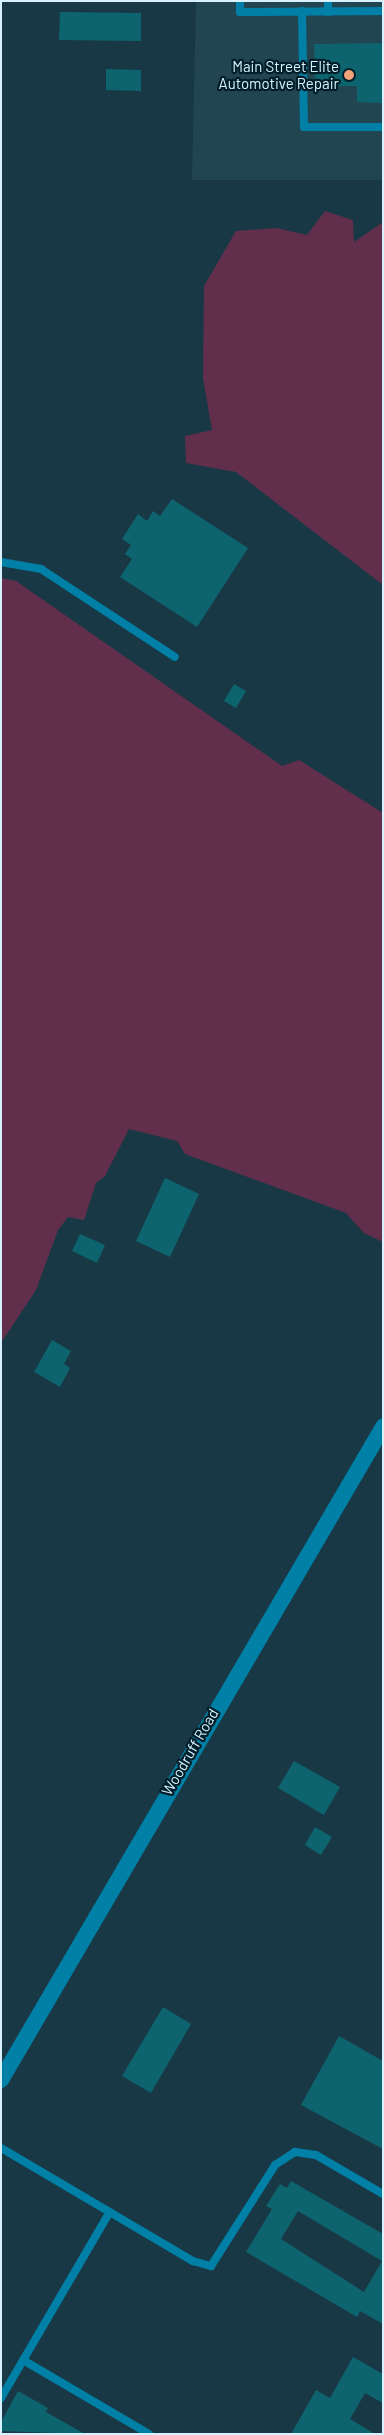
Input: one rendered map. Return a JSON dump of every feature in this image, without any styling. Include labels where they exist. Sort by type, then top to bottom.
[{"type":"street","name":"Woodruff Road","points":[[1,2080],[383,1427]]},
{"type":"lane","points":[[240,1],[240,12],[383,12]]},
{"type":"lane","points":[[328,1],[328,12]]},
{"type":"lane","points":[[302,12],[304,127],[383,127]]},
{"type":"lane","points":[[1,562],[41,569],[175,657]]},
{"type":"lane","points":[[1,2148],[193,2261],[211,2266],[276,2165],[295,2152],[316,2155],[383,2194]]},
{"type":"lane","points":[[1,2398],[109,2213]]},
{"type":"lane","points":[[23,2360],[149,2434]]},
{"type":"shaded area","points":[[196,1],[383,1],[383,180],[192,180]]},
{"type":"shaded area","points":[[325,211],[353,220],[354,242],[383,222],[383,585],[236,472],[186,463],[185,436],[212,430],[203,378],[204,286],[236,231],[276,228],[307,235]]},
{"type":"shaded area","points":[[1,578],[16,581],[282,766],[299,760],[383,813],[383,1242],[364,1233],[346,1213],[185,1154],[177,1141],[129,1129],[105,1176],[96,1183],[84,1220],[68,1217],[58,1230],[36,1290],[1,1343]]},
{"type":"building","points":[[60,12],[141,13],[141,41],[59,40]]},
{"type":"building","name":"Main Street Elite Automotive Repair","points":[[383,43],[383,103],[357,102],[357,86],[315,86],[314,44]]},
{"type":"building","points":[[106,69],[141,70],[141,91],[106,90]]},
{"type":"building","points":[[172,499],[248,548],[197,627],[120,577],[132,559],[125,554],[131,545],[122,539],[138,514],[147,521],[153,511],[160,516]]},
{"type":"building","points":[[234,684],[246,691],[236,708],[224,701]]},
{"type":"building","points":[[165,1178],[199,1194],[170,1257],[136,1241]]},
{"type":"building","points":[[80,1234],[105,1245],[97,1263],[72,1251]]},
{"type":"building","points":[[52,1340],[71,1351],[64,1364],[70,1368],[60,1387],[34,1372]]},
{"type":"building","points":[[294,1761],[340,1787],[324,1815],[278,1788]]},
{"type":"building","points":[[315,1827],[332,1837],[321,1855],[305,1845]]},
{"type":"building","points":[[163,2007],[191,2024],[151,2093],[122,2076]]},
{"type":"building","points":[[339,2036],[383,2061],[383,2149],[301,2105]]},
{"type":"building","points":[[291,2181],[383,2234],[383,2324],[360,2311],[357,2317],[246,2252],[272,2209],[266,2206],[280,2184],[287,2188]],"holes":[[[298,2211],[382,2261],[364,2292],[281,2239]]]},
{"type":"building","points":[[353,2357],[383,2374],[383,2403],[365,2393],[350,2419],[375,2434],[291,2434],[316,2390],[330,2398]]},
{"type":"building","points":[[18,2391],[48,2408],[46,2412],[85,2434],[1,2431],[1,2422]]},
{"type":"place","name":"Main Street Elite Automotive Repair","points":[[349,75]]}]
